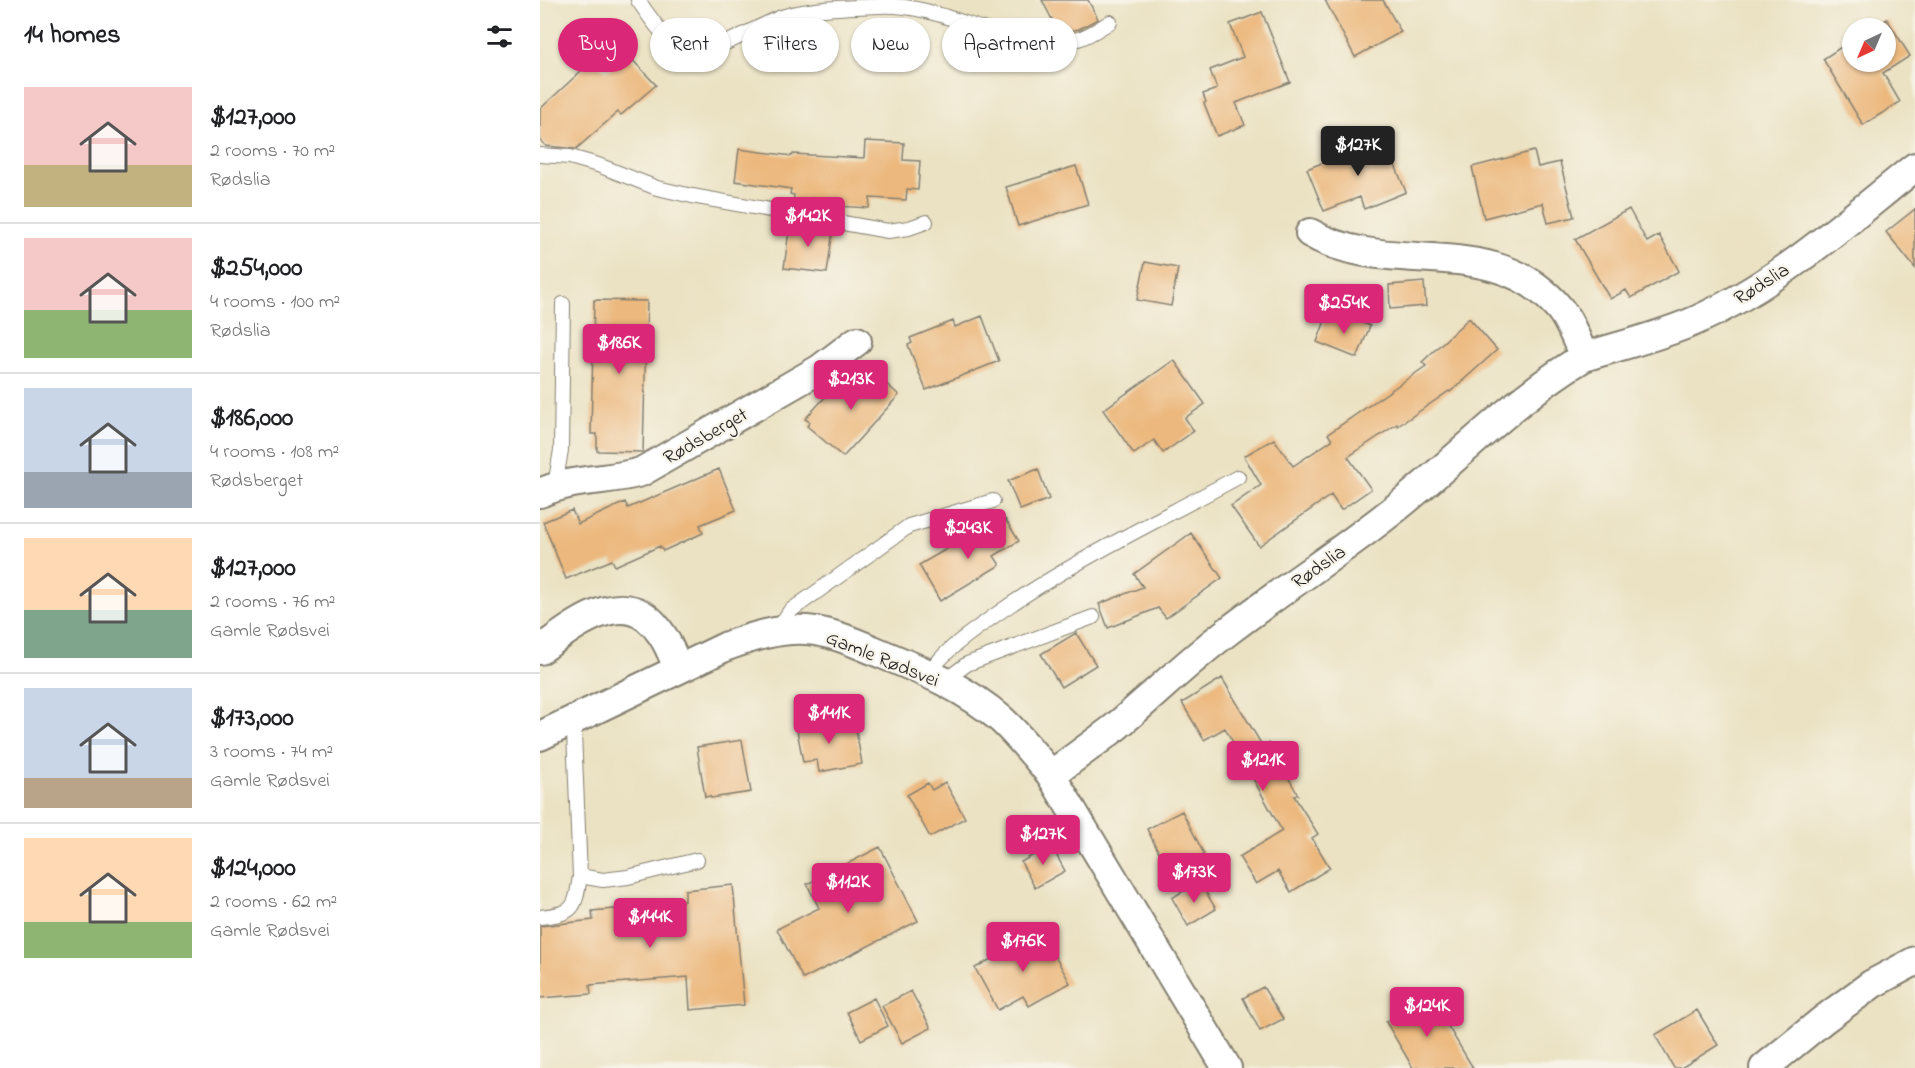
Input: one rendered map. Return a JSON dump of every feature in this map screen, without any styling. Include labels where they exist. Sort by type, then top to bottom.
[{"type":"street","name":"Rødslia","points":[[1051,775],[1112,729],[1219,638],[1398,507],[1556,373],[1584,357],[1697,320],[1733,302],[1802,257],[1915,167]]},
{"type":"street","points":[[1310,233],[1328,243],[1344,248],[1371,253],[1437,257],[1509,271],[1534,285],[1560,309],[1584,357]]},
{"type":"street","name":"Rødsberget","points":[[548,489],[589,479],[622,478],[641,472],[820,369],[857,341]]},
{"type":"street","points":[[540,650],[591,616],[609,609],[628,609],[645,616],[661,632],[679,669]]},
{"type":"street","name":"Gamle Rødsvei","points":[[540,736],[727,646],[756,636],[781,631],[807,630],[843,638],[938,678],[1000,719],[1023,741],[1051,775],[1227,1068]]},
{"type":"street","points":[[1764,1068],[1822,1020],[1863,990],[1915,961]]},
{"type":"lane","points":[[638,0],[669,39],[688,52],[700,52],[713,48],[785,15],[840,8],[883,5],[923,10],[965,22],[1000,36],[1038,44],[1081,38],[1110,22]]},
{"type":"lane","points":[[540,155],[570,157],[598,165],[657,188],[692,196],[888,231],[909,228],[926,222]]},
{"type":"lane","points":[[548,489],[561,450],[563,304]]},
{"type":"lane","points":[[1093,617],[967,664],[955,673],[938,678],[940,657],[1015,601],[1058,575],[1238,477]]},
{"type":"lane","points":[[781,631],[790,611],[909,526],[993,501]]},
{"type":"lane","points":[[540,916],[562,914],[569,910],[578,893],[580,876],[574,733],[570,721]]},
{"type":"lane","points":[[580,876],[603,880],[628,877],[697,860]]},
{"type":"building","points":[[1042,0],[1088,0],[1098,19],[1077,29],[1077,18],[1051,18]]},
{"type":"building","points":[[1325,0],[1383,0],[1401,32],[1355,57]]},
{"type":"building","points":[[1262,12],[1290,82],[1236,103],[1245,125],[1217,136],[1204,103],[1206,102],[1203,94],[1217,89],[1210,70],[1243,57],[1230,24]]},
{"type":"building","points":[[1896,33],[1910,56],[1896,65]]},
{"type":"building","points":[[1842,47],[1842,72],[1885,72],[1883,73],[1900,102],[1863,125],[1823,59]]},
{"type":"building","points":[[638,66],[656,85],[621,115],[618,112],[576,149],[546,146],[540,140],[540,109],[580,72],[638,72]]},
{"type":"building","points":[[1384,138],[1406,192],[1364,209],[1360,197],[1324,211],[1307,169]]},
{"type":"building","points":[[865,141],[904,143],[903,160],[920,161],[918,190],[907,189],[906,200],[870,198],[869,208],[837,206],[836,213],[793,205],[794,195],[790,194],[791,189],[735,181],[739,149],[792,156],[793,154],[864,158]]},
{"type":"building","points":[[1534,151],[1538,167],[1560,162],[1574,217],[1548,223],[1543,203],[1484,218],[1472,167]]},
{"type":"building","points":[[1076,166],[1088,204],[1018,226],[1006,187]]},
{"type":"building","points":[[1629,209],[1647,242],[1659,235],[1679,271],[1631,298],[1626,290],[1610,299],[1575,239]]},
{"type":"building","points":[[1915,209],[1915,268],[1886,232]]},
{"type":"building","points":[[790,223],[833,230],[827,273],[784,268]]},
{"type":"building","points":[[1145,262],[1178,268],[1171,306],[1137,300]]},
{"type":"building","points":[[1424,282],[1426,306],[1390,309],[1389,285]]},
{"type":"building","points":[[594,300],[647,301],[643,452],[597,451],[597,434],[591,434]]},
{"type":"building","points":[[1338,313],[1370,326],[1357,358],[1317,342],[1326,318],[1335,322]]},
{"type":"building","points":[[982,316],[999,361],[926,390],[908,345],[912,343],[910,338],[953,321],[955,327]]},
{"type":"building","points":[[1469,318],[1497,350],[1450,392],[1348,457],[1371,489],[1341,510],[1331,495],[1259,546],[1231,506],[1261,485],[1244,456],[1274,439],[1293,466],[1332,440],[1328,434],[1426,366],[1422,362]]},
{"type":"building","points":[[1174,360],[1205,404],[1185,418],[1194,431],[1163,453],[1154,440],[1134,454],[1103,410]]},
{"type":"building","points":[[860,367],[878,383],[881,379],[899,395],[843,457],[807,426],[810,422],[805,419],[836,385],[840,389]]},
{"type":"building","points":[[719,469],[736,510],[700,525],[703,533],[663,551],[660,546],[615,566],[612,560],[566,579],[543,522],[572,510],[578,524],[625,502],[628,508]]},
{"type":"building","points":[[1038,469],[1049,499],[1020,510],[1008,481]]},
{"type":"building","points":[[1005,519],[1019,541],[994,556],[1000,565],[940,601],[919,565],[979,530],[981,534]]},
{"type":"building","points":[[1191,533],[1222,578],[1166,618],[1158,608],[1108,628],[1099,604],[1143,587],[1134,574]]},
{"type":"building","points":[[1076,633],[1096,665],[1061,687],[1041,654]]},
{"type":"building","points":[[1222,678],[1263,747],[1269,743],[1298,795],[1294,796],[1318,834],[1312,838],[1330,868],[1291,892],[1278,871],[1256,884],[1239,857],[1282,831],[1225,728],[1204,740],[1182,703]]},
{"type":"building","points":[[828,720],[829,728],[855,724],[862,764],[819,772],[817,760],[803,762],[796,725]]},
{"type":"building","points":[[742,740],[751,792],[705,797],[697,747]]},
{"type":"building","points":[[945,782],[965,818],[930,837],[907,795],[928,783],[932,790]]},
{"type":"building","points":[[1182,811],[1204,854],[1169,872],[1147,829]]},
{"type":"building","points":[[1051,845],[1065,871],[1035,888],[1021,862]]},
{"type":"building","points":[[880,847],[918,921],[803,979],[777,929],[819,908],[807,884]]},
{"type":"building","points":[[1199,881],[1216,909],[1188,926],[1172,898]]},
{"type":"building","points":[[733,885],[744,1005],[690,1010],[688,977],[590,985],[591,994],[540,998],[540,926],[593,920],[592,911],[681,903],[685,901],[685,890]]},
{"type":"building","points":[[1041,931],[1070,983],[1029,1006],[1023,996],[998,1010],[975,968]]},
{"type":"building","points":[[1263,987],[1283,1019],[1260,1031],[1243,998]]},
{"type":"building","points":[[911,991],[931,1028],[902,1043],[882,1006]]},
{"type":"building","points":[[1430,996],[1473,1068],[1413,1068],[1386,1022]]},
{"type":"building","points":[[874,998],[888,1026],[861,1040],[847,1012]]},
{"type":"building","points":[[1697,1010],[1718,1045],[1681,1068],[1674,1068],[1655,1035]]}]
